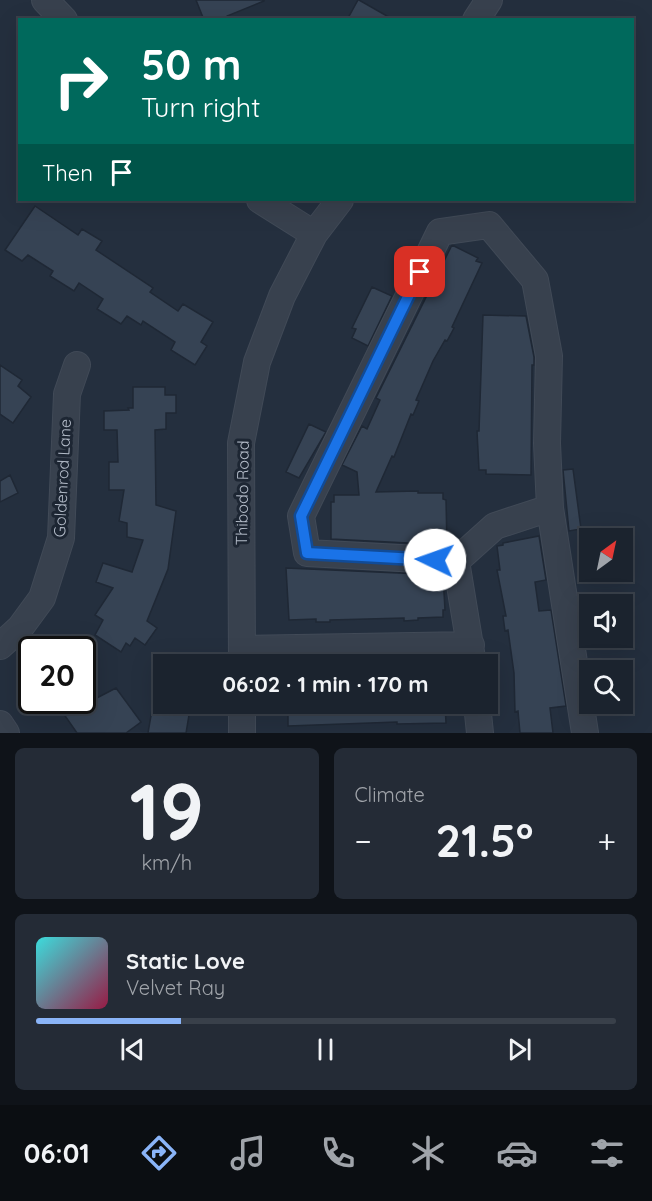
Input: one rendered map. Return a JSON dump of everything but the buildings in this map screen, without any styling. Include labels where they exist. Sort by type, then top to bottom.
[{"type":"street","points":[[45,0],[62,18]]},
{"type":"street","points":[[477,18],[489,0]]},
{"type":"street","points":[[262,201],[314,234]]},
{"type":"street","name":"Thibodo Road","points":[[242,654],[241,443],[257,362],[282,296],[314,234],[339,201]]},
{"type":"street","points":[[550,508],[495,526],[456,561],[307,553],[301,516],[440,232],[489,225],[535,280],[549,356],[547,443],[550,508],[585,733]]},
{"type":"street","name":"Goldenrod Lane","points":[[0,646],[20,628],[42,598],[61,538],[67,394],[77,365]]},
{"type":"street","points":[[456,561],[472,654]]},
{"type":"street","points":[[253,654],[276,648],[444,654]]},
{"type":"street","points":[[242,714],[242,733]]},
{"type":"street","points":[[478,714],[480,733]]},
{"type":"street","points":[[0,724],[6,733]]},
{"type":"route","points":[[420,272],[301,516],[307,553],[435,560]]}]
